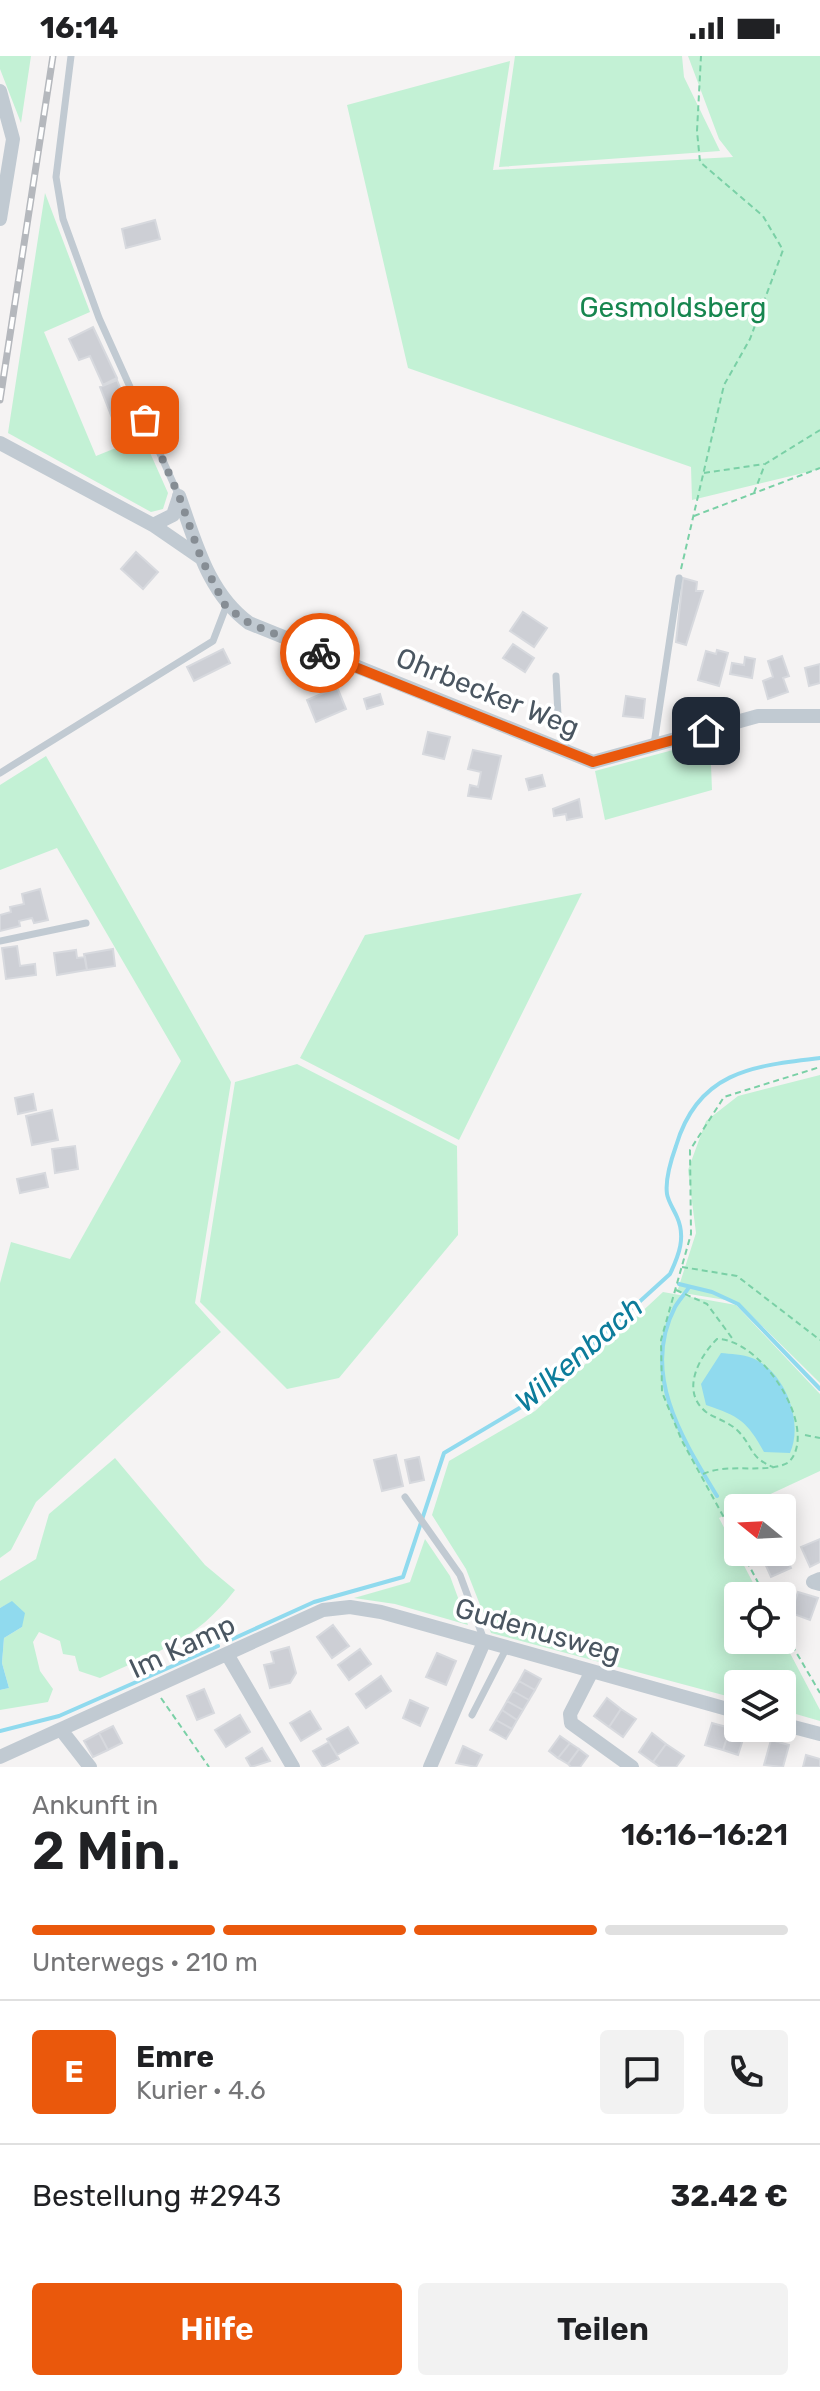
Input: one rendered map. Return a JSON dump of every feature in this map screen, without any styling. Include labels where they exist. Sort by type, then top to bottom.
[{"type":"street","points":[[0,91],[13,139],[0,219]]},
{"type":"street","points":[[0,443],[153,525],[201,558]]},
{"type":"street","points":[[153,525],[173,515],[179,496]]},
{"type":"street","points":[[179,496],[201,558],[226,607]]},
{"type":"street","name":"Ohrbecker Weg","points":[[226,607],[269,633],[593,762],[758,716],[820,716]]},
{"type":"street","name":"Gudenusweg","points":[[323,1610],[350,1607],[381,1612],[724,1708]]},
{"type":"street","name":"Im Kamp","points":[[0,1757],[323,1610]]},
{"type":"street","points":[[430,1767],[484,1642]]},
{"type":"street","points":[[227,1654],[293,1767]]},
{"type":"street","points":[[591,1673],[570,1714],[571,1723],[632,1767]]},
{"type":"street","points":[[796,1728],[820,1734]]},
{"type":"street","points":[[62,1731],[90,1767]]},
{"type":"lane","points":[[71,56],[56,177],[63,219],[99,318],[179,496]]},
{"type":"lane","points":[[654,746],[679,578]]},
{"type":"lane","points":[[0,773],[213,641],[226,607]]},
{"type":"lane","points":[[556,676],[558,715],[568,752]]},
{"type":"lane","points":[[0,941],[86,923]]},
{"type":"lane","points":[[405,1497],[460,1575],[484,1642]]},
{"type":"lane","points":[[472,1715],[506,1649]]},
{"type":"path","points":[[679,578],[724,385],[750,339],[783,250],[763,216],[700,162],[697,131],[701,56]]},
{"type":"path","points":[[704,473],[765,464],[820,430]]},
{"type":"path","points":[[753,495],[765,464]]},
{"type":"path","points":[[693,517],[820,468]]},
{"type":"path","points":[[724,1517],[682,1441],[662,1392],[661,1340],[691,1234],[690,1150],[724,1097],[820,1067]]},
{"type":"path","points":[[682,1267],[737,1276],[820,1340]]},
{"type":"path","points":[[676,1290],[707,1304],[733,1339],[774,1366]]},
{"type":"path","points":[[733,1339],[717,1339],[706,1351],[695,1369],[693,1388],[703,1410],[735,1428],[754,1458],[773,1467]]},
{"type":"path","points":[[779,1373],[788,1387]]},
{"type":"path","points":[[702,1475],[714,1469],[773,1467],[788,1462],[800,1449],[805,1426]]},
{"type":"path","points":[[803,1435],[820,1438]]},
{"type":"path","points":[[796,1652],[820,1693]]},
{"type":"path","points":[[154,1687],[209,1767]]},
{"type":"green space","points":[[0,56],[31,56],[21,123],[0,69]]},
{"type":"green space","points":[[515,56],[682,56],[684,77],[720,151],[499,167]]},
{"type":"green space","name":"Gesmoldsberg","points":[[688,56],[820,56],[820,469],[692,500],[691,467],[408,368],[347,105],[510,61],[493,170],[733,157],[719,139]]},
{"type":"green space","points":[[45,193],[90,312],[44,332],[96,456],[143,437],[168,493],[163,509],[151,512],[8,433]]},
{"type":"green space","points":[[710,740],[712,790],[605,820],[595,771]]},
{"type":"green space","points":[[46,756],[231,1082],[195,1303],[221,1332],[36,1502],[11,1550],[0,1558],[0,1283],[11,1242],[70,1259],[181,1061],[57,848],[0,870],[0,785]]},
{"type":"green space","points":[[582,893],[459,1140],[300,1058],[365,935]]},
{"type":"green space","points":[[297,1064],[457,1146],[458,1235],[339,1378],[287,1389],[200,1302],[235,1082]]},
{"type":"green space","points":[[820,1075],[820,1383],[738,1302],[677,1292],[696,1233],[688,1170],[706,1121],[738,1096]]},
{"type":"green space","points":[[663,1292],[736,1305],[820,1394],[820,1471],[771,1494],[724,1494],[724,1516],[719,1518],[724,1528],[724,1566],[744,1566],[753,1582],[724,1582],[724,1654],[790,1654],[820,1710],[820,1721],[796,1714],[796,1670],[724,1670],[724,1695],[491,1633],[466,1569],[432,1515],[449,1461],[535,1411]]},
{"type":"green space","points":[[115,1458],[205,1565],[235,1590],[190,1634],[100,1678],[79,1671],[75,1656],[63,1654],[60,1641],[39,1632],[33,1642],[40,1671],[53,1689],[48,1702],[0,1710],[0,1690],[9,1688],[2,1663],[4,1638],[22,1627],[12,1602],[0,1608],[0,1581],[36,1559],[49,1514]]},
{"type":"green space","points":[[425,1539],[450,1576],[468,1625],[395,1604],[354,1598],[410,1582]]},
{"type":"water","points":[[721,1353],[752,1358],[774,1374],[789,1399],[793,1413],[794,1441],[790,1453],[764,1452],[741,1421],[706,1405],[701,1384]]},
{"type":"water","points":[[12,1601],[25,1613],[22,1627],[4,1638],[2,1663],[9,1688],[0,1690],[0,1608]]},
{"type":"building","points":[[155,220],[160,239],[126,248],[122,229]]},
{"type":"building","points":[[93,327],[117,378],[103,385],[90,356],[79,360],[69,339]]},
{"type":"building","points":[[117,380],[133,420],[116,428],[100,387]]},
{"type":"building","points":[[136,552],[158,572],[143,589],[121,569]]},
{"type":"building","points":[[683,578],[697,582],[696,591],[703,591],[686,645],[676,642]]},
{"type":"building","points":[[523,612],[547,628],[534,647],[510,631]]},
{"type":"building","points":[[513,644],[534,658],[525,672],[503,658]]},
{"type":"building","points":[[223,649],[230,663],[194,681],[187,667]]},
{"type":"building","points":[[717,650],[728,653],[719,686],[698,680],[706,651],[716,654]]},
{"type":"building","points":[[782,656],[789,676],[783,678],[788,692],[768,699],[763,681],[773,677],[768,661]]},
{"type":"building","points":[[745,657],[755,659],[752,678],[730,674],[732,663],[744,665]]},
{"type":"building","points":[[820,664],[820,683],[809,686],[805,668]]},
{"type":"building","points":[[337,687],[346,709],[316,722],[307,700]]},
{"type":"building","points":[[380,694],[383,704],[367,709],[364,699]]},
{"type":"building","points":[[626,696],[645,699],[643,718],[623,716]]},
{"type":"building","points":[[428,732],[450,737],[444,759],[423,754]]},
{"type":"building","points":[[473,750],[501,756],[491,799],[468,796],[470,785],[478,787],[481,772],[468,769]]},
{"type":"building","points":[[542,775],[545,786],[529,790],[526,779]]},
{"type":"building","points":[[579,799],[582,817],[567,820],[566,814],[554,816],[553,809]]},
{"type":"building","points":[[40,889],[48,920],[34,923],[32,918],[19,921],[20,926],[0,931],[0,915],[11,912],[10,907],[24,904],[22,894]]},
{"type":"building","points":[[17,946],[20,966],[35,964],[36,975],[6,979],[2,948]]},
{"type":"building","points":[[113,949],[115,966],[87,970],[84,954]]},
{"type":"building","points":[[76,950],[77,958],[85,957],[87,970],[57,975],[54,953]]},
{"type":"building","points":[[33,1094],[36,1110],[18,1114],[15,1098]]},
{"type":"building","points":[[52,1110],[58,1140],[32,1145],[26,1116]]},
{"type":"building","points":[[75,1146],[78,1169],[55,1173],[52,1149]]},
{"type":"building","points":[[45,1173],[48,1187],[20,1193],[17,1179]]},
{"type":"building","points":[[396,1455],[403,1486],[382,1491],[374,1460]]},
{"type":"building","points":[[419,1457],[424,1480],[410,1483],[405,1460]]},
{"type":"building","points":[[820,1539],[820,1562],[810,1567],[801,1547]]},
{"type":"building","points":[[766,1566],[790,1566],[791,1568],[771,1577]]},
{"type":"building","points":[[798,1592],[818,1598],[810,1620],[796,1615]]},
{"type":"building","points":[[333,1625],[349,1646],[332,1658],[317,1637]]},
{"type":"building","points":[[289,1647],[296,1673],[290,1683],[270,1688],[264,1665],[274,1663],[271,1652]]},
{"type":"building","points":[[360,1649],[371,1664],[349,1680],[338,1665]]},
{"type":"building","points":[[437,1653],[456,1661],[446,1685],[426,1677]]},
{"type":"building","points":[[525,1670],[541,1679],[535,1690],[519,1681]]},
{"type":"building","points":[[381,1676],[391,1691],[366,1708],[356,1694]]},
{"type":"building","points":[[519,1681],[535,1690],[529,1700],[513,1691]]},
{"type":"building","points":[[204,1689],[214,1713],[197,1720],[187,1696]]},
{"type":"building","points":[[513,1691],[529,1700],[523,1710],[507,1701]]},
{"type":"building","points":[[607,1698],[621,1709],[609,1727],[594,1716]]},
{"type":"building","points":[[410,1700],[428,1708],[420,1726],[403,1718]]},
{"type":"building","points":[[507,1701],[523,1710],[517,1720],[502,1710]]},
{"type":"building","points":[[621,1709],[636,1719],[623,1737],[609,1727]]},
{"type":"building","points":[[502,1710],[517,1720],[512,1729],[496,1720]]},
{"type":"building","points":[[310,1711],[321,1729],[301,1741],[290,1723]]},
{"type":"building","points":[[240,1715],[250,1732],[226,1747],[215,1730]]},
{"type":"building","points":[[496,1720],[512,1729],[506,1739],[490,1730]]},
{"type":"building","points":[[712,1723],[724,1726],[723,1750],[705,1745]]},
{"type":"building","points":[[113,1726],[122,1743],[108,1750],[99,1733]]},
{"type":"building","points":[[348,1727],[358,1743],[337,1755],[327,1739]]},
{"type":"building","points":[[99,1733],[108,1750],[93,1757],[84,1741]]},
{"type":"building","points":[[652,1733],[666,1744],[653,1762],[639,1752]]},
{"type":"building","points":[[560,1736],[570,1743],[558,1758],[549,1751]]},
{"type":"building","points":[[329,1742],[339,1759],[323,1767],[313,1751]]},
{"type":"building","points":[[726,1742],[742,1742],[738,1755],[723,1750]]},
{"type":"building","points":[[770,1742],[789,1745],[783,1767],[764,1765]]},
{"type":"building","points":[[570,1743],[579,1749],[568,1764],[558,1758]]},
{"type":"building","points":[[666,1744],[684,1756],[676,1767],[660,1767],[653,1762]]},
{"type":"building","points":[[463,1746],[482,1755],[476,1767],[456,1763]]},
{"type":"building","points":[[262,1748],[270,1761],[251,1767],[246,1758]]},
{"type":"building","points":[[579,1749],[588,1756],[580,1767],[571,1767],[568,1764]]},
{"type":"building","points":[[806,1755],[820,1759],[820,1767],[803,1767]]},
{"type":"waterway","name":"Wilkenbach","points":[[226,1642],[314,1602],[403,1577],[444,1453],[528,1403],[670,1274],[679,1253],[681,1232],[668,1197],[668,1176],[686,1121],[698,1102],[731,1077],[772,1065],[820,1058]]},
{"type":"waterway","points":[[679,1284],[712,1292],[738,1304],[820,1389]]},
{"type":"waterway","points":[[689,1287],[675,1307],[665,1332],[662,1357],[664,1381],[680,1429],[717,1496]]},
{"type":"waterway","name":"Wilkenbach","points":[[0,1731],[59,1716],[218,1646]]},
{"type":"railway","points":[[0,400],[53,56]]},
{"type":"way so far","points":[[145,420],[179,496],[201,558],[226,607],[269,633],[320,653]]},
{"type":"route","points":[[320,653],[593,762],[706,731]]}]
